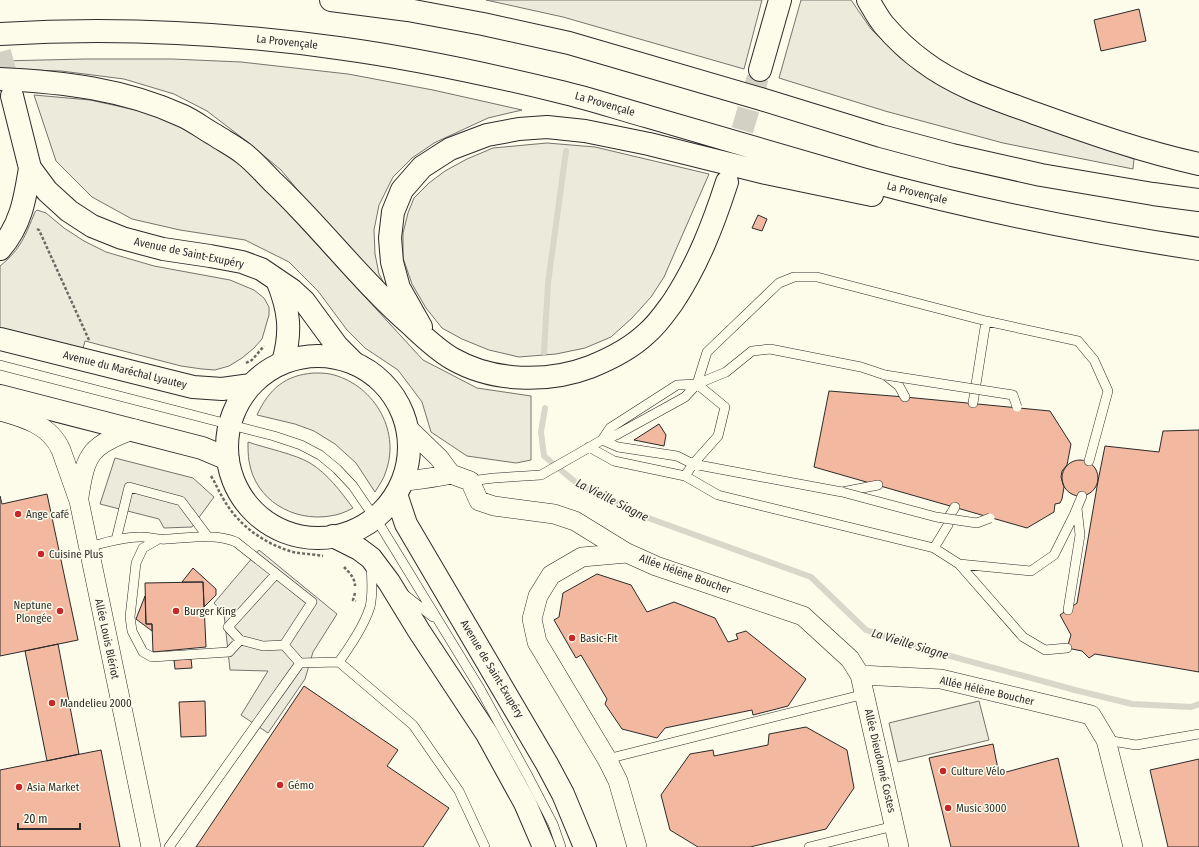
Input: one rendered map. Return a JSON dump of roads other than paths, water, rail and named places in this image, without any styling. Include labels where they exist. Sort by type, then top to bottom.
[{"type":"main road","points":[[332,0],[408,10],[483,24],[569,43],[881,136],[952,155],[1041,175],[1153,194],[1199,200]]},
{"type":"main road","points":[[760,70],[780,0]]},
{"type":"main road","points":[[868,0],[884,25],[904,45],[925,63],[954,81],[1079,129],[1135,147],[1199,164]]},
{"type":"main road","name":"La Provençale","points":[[0,34],[77,32],[172,33],[240,38],[336,48],[408,59],[565,93],[939,199],[1120,237],[1199,249]]},
{"type":"main road","points":[[0,79],[41,81],[98,88],[140,99],[184,116],[243,153],[298,205],[386,303],[433,344],[454,360],[473,368],[497,375],[525,379],[553,377],[578,372],[623,351],[648,334],[682,288],[700,256],[727,182]]},
{"type":"main road","name":"Avenue de Saint-Exupéry","points":[[12,96],[30,168],[47,191],[69,211],[92,226],[122,238],[163,249],[242,262],[261,269],[292,290],[304,301],[337,346],[354,364]]},
{"type":"main road","points":[[433,344],[415,318],[399,288],[392,262],[390,238],[393,212],[402,190],[422,166],[450,149],[487,135],[519,129],[548,127],[585,131],[649,144],[766,173],[904,201],[1010,215]]},
{"type":"main road","points":[[0,249],[7,241],[17,223],[25,199],[30,168]]},
{"type":"main road","points":[[276,280],[283,296],[289,324],[287,347],[283,362]]},
{"type":"main road","name":"Avenue du Maréchal Lyautey","points":[[0,339],[193,387],[222,389],[251,385]]},
{"type":"main road","points":[[316,355],[333,357],[354,364],[378,379],[396,401],[407,427],[408,455],[399,488],[389,505],[375,519],[346,533],[333,536],[308,536],[287,532],[267,522],[250,507],[234,484],[228,459],[230,425],[236,408],[251,385],[264,373],[283,362],[297,357],[316,355]]},
{"type":"main road","points":[[0,396],[135,429],[202,448],[228,459]]},
{"type":"main road","name":"Avenue de Saint-Exupéry","points":[[399,488],[406,524],[471,636],[513,703],[563,794],[585,847]]},
{"type":"main road","points":[[333,536],[359,549],[371,558],[389,582],[419,631],[487,734],[525,803],[544,847]]},
{"type":"street","points":[[0,411],[37,424],[48,432],[59,445],[79,501]]},
{"type":"street","points":[[407,427],[439,458],[451,474]]},
{"type":"street","points":[[79,501],[83,470],[90,454],[102,443],[113,437],[135,429]]},
{"type":"street","points":[[399,488],[422,478],[451,474],[470,481]]},
{"type":"street","name":"Allée Hélène Boucher","points":[[470,481],[479,501],[494,506],[554,514],[575,522],[626,553],[656,566],[803,616],[850,659],[860,675],[941,680],[1091,715],[1106,740],[1133,847]]},
{"type":"street","name":"Allée Louis Blériot","points":[[79,501],[151,847]]},
{"type":"street","name":"Allée Hélène Boucher","points":[[626,553],[582,557],[551,575],[538,596],[532,619],[537,642],[607,759],[618,781],[637,847]]},
{"type":"street","name":"Allée Dieudonné Costes","points":[[860,675],[899,847]]},
{"type":"lane","points":[[470,481],[541,475],[589,447],[616,435],[685,397],[697,384],[706,352],[779,283],[794,277],[817,277],[986,321],[1078,341],[1094,360],[1108,391],[1089,461]]},
{"type":"lane","points":[[973,403],[986,321]]},
{"type":"lane","points":[[602,440],[610,428],[677,385],[697,384],[726,372],[752,351],[770,349],[861,367],[885,375],[1013,395],[1017,407]]},
{"type":"lane","points":[[0,365],[274,436],[301,445],[320,455],[337,469],[353,486],[375,519],[479,687],[553,824],[561,847]]},
{"type":"lane","points":[[885,375],[899,386],[906,397]]},
{"type":"lane","points":[[685,476],[693,464],[718,436],[725,407],[697,384]]},
{"type":"lane","points":[[602,440],[618,447],[677,456],[693,464],[842,492],[936,517],[977,523],[990,518]]},
{"type":"lane","points":[[589,447],[614,462],[685,476],[718,495],[934,548],[959,564],[1023,637],[1045,650],[1067,648]]},
{"type":"lane","points":[[842,492],[878,485]]},
{"type":"lane","points":[[116,540],[129,487],[181,501],[208,537]]},
{"type":"lane","points":[[959,564],[1031,571],[1054,555],[1082,496]]},
{"type":"lane","points":[[934,548],[948,525],[950,515],[955,507]]},
{"type":"lane","points":[[1068,610],[1080,535],[1077,508]]},
{"type":"lane","points":[[88,547],[116,540],[142,537],[157,540],[208,537],[227,538],[236,542],[250,555],[312,602],[284,645]]},
{"type":"lane","points":[[157,540],[143,548],[136,563],[130,617],[132,631],[143,652],[152,657],[229,652],[240,640]]},
{"type":"lane","points":[[339,662],[358,633],[370,607],[372,588],[371,558]]},
{"type":"lane","points":[[276,574],[228,627],[240,640],[263,646],[284,645]]},
{"type":"lane","points":[[389,582],[439,621]]},
{"type":"lane","points":[[284,645],[300,663],[339,662],[412,725],[459,791],[485,847]]},
{"type":"lane","points":[[169,847],[300,663]]},
{"type":"lane","points":[[607,759],[865,694]]},
{"type":"lane","points":[[1106,740],[1136,745],[1199,734]]},
{"type":"lane","points":[[809,847],[894,826]]},
{"type":"waterway","name":"La Vieille Siagne","points":[[544,352],[548,283],[566,151]]},
{"type":"waterway","name":"La Vieille Siagne","points":[[545,408],[541,432],[544,456],[579,485],[651,519],[811,577],[866,630],[928,650],[1132,704],[1191,707],[1199,704]]},
{"type":"tunnel","points":[[0,52],[12,96]]},
{"type":"tunnel","points":[[733,162],[760,70]]},
{"type":"place","name":"Ange café","points":[[18,514]]},
{"type":"place","name":"Cuisine Plus","points":[[41,554]]},
{"type":"place","name":"Neptune Plongée","points":[[60,611]]},
{"type":"place","name":"Burger King","points":[[176,611]]},
{"type":"place","name":"Basic-Fit","points":[[572,638]]},
{"type":"place","name":"Mandelieu 2000","points":[[52,703]]},
{"type":"place","name":"Culture Vélo","points":[[943,771]]},
{"type":"place","name":"Gémo","points":[[280,785]]},
{"type":"place","name":"Asia Market","points":[[19,787]]},
{"type":"place","name":"Music 3000","points":[[948,808]]}]
